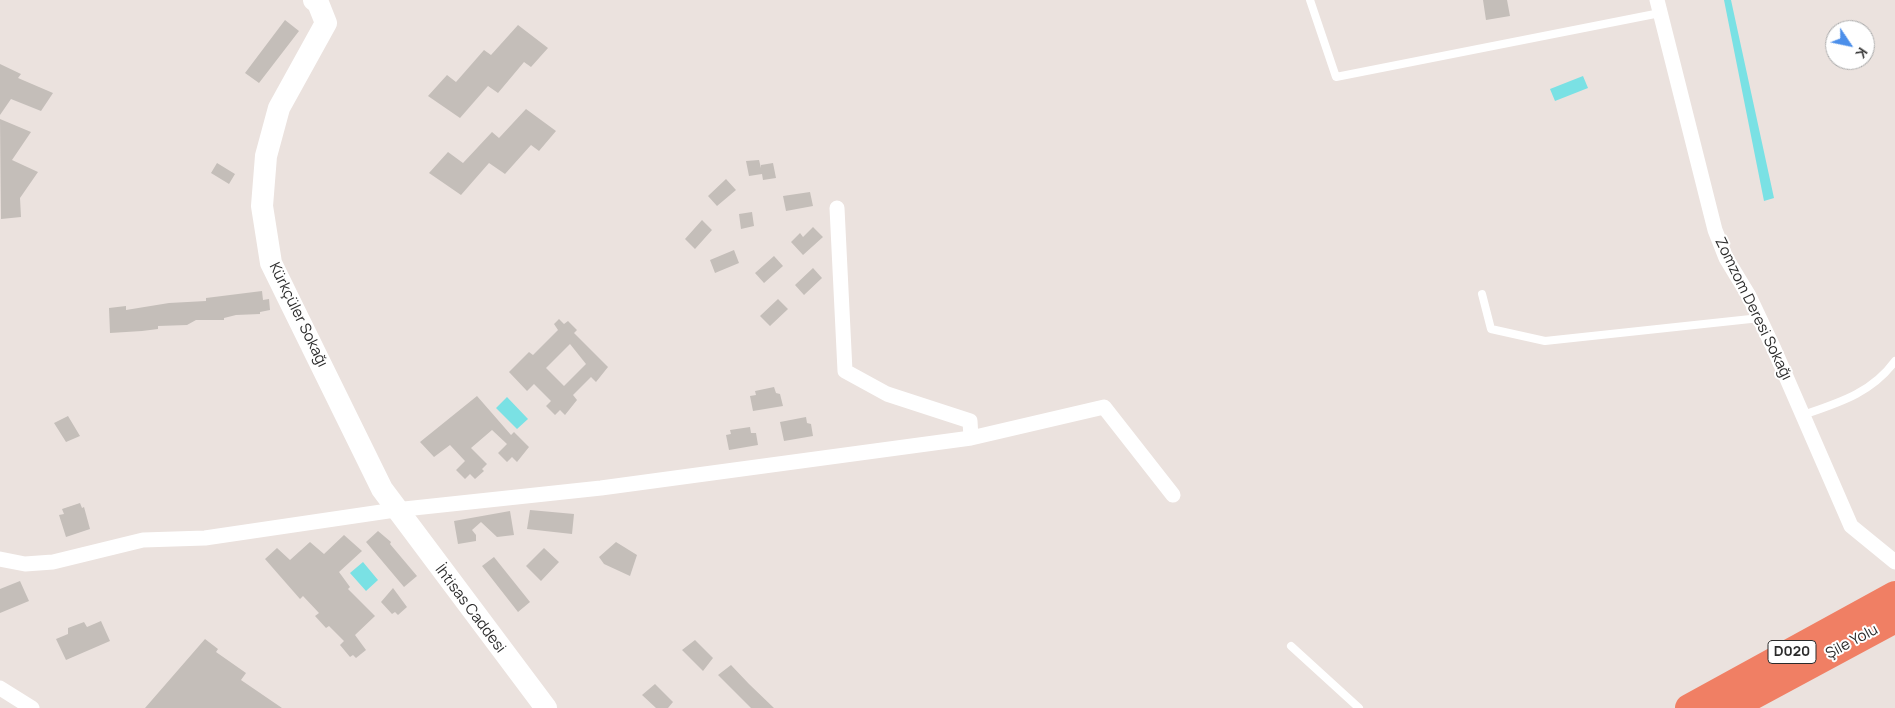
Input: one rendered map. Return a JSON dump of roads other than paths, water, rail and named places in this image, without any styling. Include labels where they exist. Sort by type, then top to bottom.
[{"type":"highway","name":"Şile Yolu","points":[[1689,708],[1895,596]]},
{"type":"highway","name":"Şile Yolu","points":[[1730,708],[1895,619]]},
{"type":"street","name":"Kürkçüler Sokağı","points":[[317,1],[326,23],[279,108],[266,156],[262,206],[271,262],[353,432],[395,510]]},
{"type":"street","name":"Zomzom Deresi Sokağı","points":[[1658,6],[1716,230],[1726,258],[1760,318],[1851,526],[1895,562]]},
{"type":"street","points":[[837,208],[845,371],[887,394],[970,421],[971,438]]},
{"type":"street","points":[[0,559],[25,564],[53,562],[142,540],[205,538],[395,510],[601,488],[971,438],[1104,406],[1173,495]]},
{"type":"street","name":"İhtisas Caddesi","points":[[395,510],[546,708]]},
{"type":"street","points":[[4,691],[32,708]]},
{"type":"lane","points":[[1310,0],[1336,77],[1658,6]]},
{"type":"lane","points":[[1482,294],[1491,329],[1545,341],[1760,318]]},
{"type":"lane","points":[[1803,415],[1862,392],[1883,376],[1895,361]]},
{"type":"lane","points":[[1291,646],[1360,708]]},
{"type":"water","points":[[1724,0],[1731,0],[1774,198],[1764,201]]},
{"type":"water","points":[[1583,76],[1588,88],[1555,101],[1550,89]]},
{"type":"water","points":[[507,397],[528,419],[517,429],[496,408]]},
{"type":"water","points":[[363,562],[378,580],[366,591],[350,573]]}]
